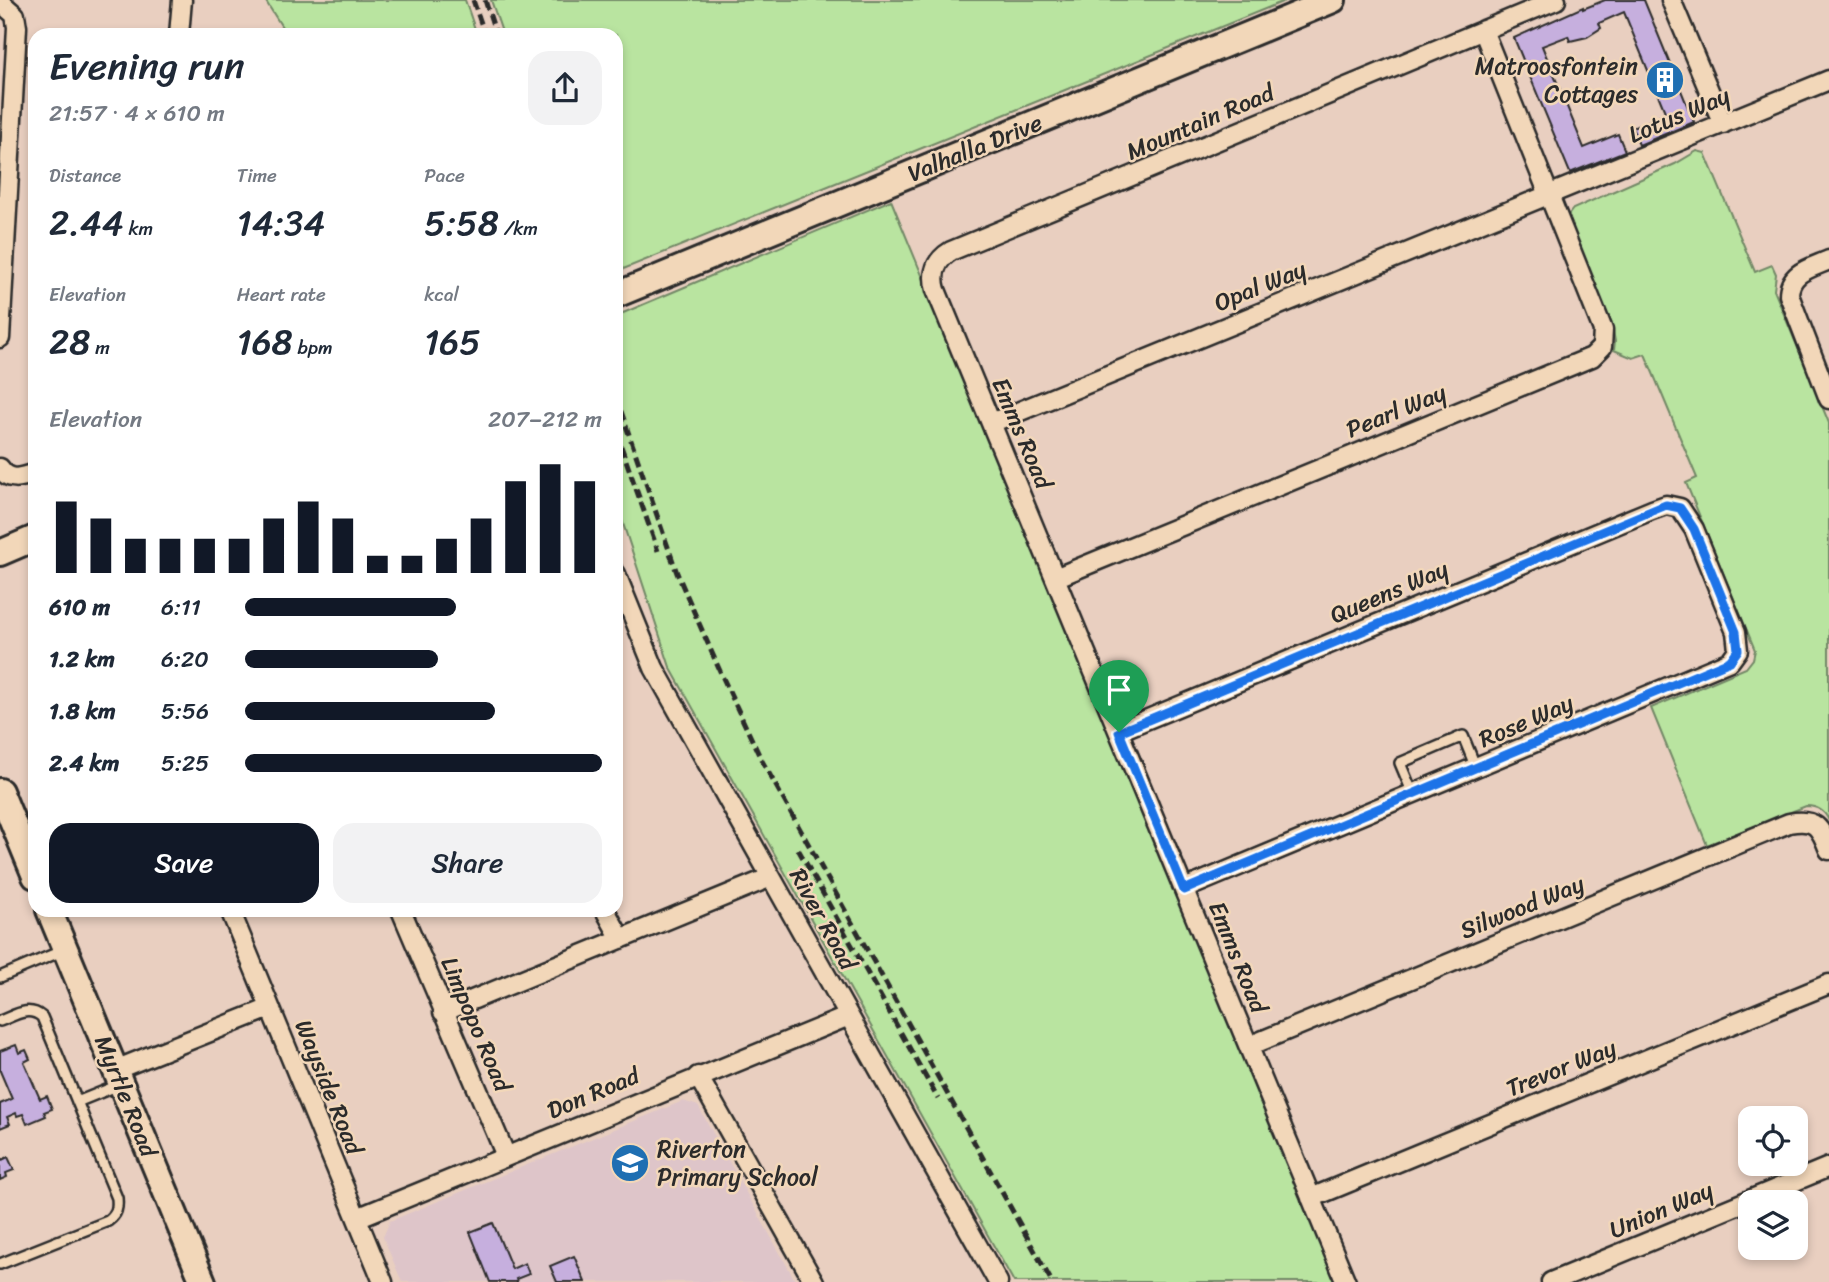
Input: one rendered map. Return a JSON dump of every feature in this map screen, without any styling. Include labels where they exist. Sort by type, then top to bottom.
[{"type":"main road","name":"Valhalla Drive","points":[[623,292],[1333,0]]},
{"type":"main road","points":[[0,553],[28,541]]},
{"type":"main road","points":[[2,803],[28,861]]},
{"type":"main road","name":"Myrtle Road","points":[[52,917],[202,1282]]},
{"type":"street","points":[[180,28],[182,0]]},
{"type":"street","name":"Mountain Road","points":[[937,263],[951,250],[1556,0]]},
{"type":"street","points":[[1671,0],[1723,124]]},
{"type":"street","points":[[0,2],[15,16],[18,27],[0,338]]},
{"type":"street","points":[[1483,30],[1549,196]]},
{"type":"street","name":"Lotus Way","points":[[1549,196],[1829,80]]},
{"type":"street","name":"Opal Way","points":[[991,423],[1549,196]]},
{"type":"street","name":"Pearl Way","points":[[1055,578],[1592,357],[1602,347],[1603,330],[1549,196]]},
{"type":"street","points":[[1829,260],[1799,272],[1789,287],[1789,295],[1829,399]]},
{"type":"street","name":"Emms Road","points":[[937,263],[933,276],[936,290],[1346,1282]]},
{"type":"street","points":[[0,468],[15,479],[28,476]]},
{"type":"street","name":"Queens Way","points":[[1119,732],[1652,510],[1666,505],[1680,508]]},
{"type":"street","name":"Rose Way","points":[[1184,890],[1722,666],[1734,657],[1738,650],[1736,632],[1694,529],[1680,508]]},
{"type":"street","name":"River Road","points":[[623,591],[654,668],[998,1282]]},
{"type":"street","name":"Silwood Way","points":[[1249,1046],[1789,823],[1799,821],[1815,824],[1821,830],[1829,850]]},
{"type":"street","points":[[443,1012],[771,877]]},
{"type":"street","name":"Wayside Road","points":[[233,917],[383,1282]]},
{"type":"street","name":"Limpopo Road","points":[[404,917],[506,1156]]},
{"type":"street","points":[[609,917],[621,939]]},
{"type":"street","name":"Trevor Way","points":[[1311,1198],[1829,984]]},
{"type":"street","points":[[118,1077],[270,1008]]},
{"type":"street","name":"Don Road","points":[[357,1218],[849,1016]]},
{"type":"street","points":[[698,1076],[814,1282]]},
{"type":"street","name":"Union Way","points":[[1551,1282],[1829,1167]]},
{"type":"lane","points":[[1413,794],[1399,763],[1463,736],[1476,768]]},
{"type":"lane","points":[[0,976],[65,950]]},
{"type":"lane","points":[[0,1021],[28,1011],[38,1013],[42,1017],[117,1198],[116,1212],[108,1221],[0,1264]]},
{"type":"lane","points":[[77,1102],[118,1077]]},
{"type":"shaded area","name":"Riverton Primary School","points":[[683,1101],[698,1106],[796,1282],[402,1282],[383,1237],[390,1221]]},
{"type":"green space","points":[[265,0],[465,0],[475,28],[283,28]]},
{"type":"green space","points":[[491,0],[1287,0],[623,269],[623,28],[501,28]]},
{"type":"green space","points":[[1697,151],[1705,153],[1755,272],[1772,265],[1776,274],[1774,290],[1829,423],[1829,821],[1820,810],[1806,806],[1707,845],[1651,708],[1746,668],[1753,659],[1755,650],[1686,483],[1697,478],[1645,354],[1633,358],[1614,350],[1613,331],[1566,218],[1573,209],[1675,164]]},
{"type":"green space","points":[[891,200],[1337,1282],[1014,1282],[670,667],[623,523],[623,313]]},
{"type":"building","name":"Matroosfontein Cottages","points":[[1605,0],[1644,0],[1694,122],[1639,145],[1632,128],[1666,114],[1624,12],[1599,23],[1601,28],[1587,37],[1570,41],[1568,36],[1542,46],[1584,148],[1618,134],[1625,151],[1570,173],[1514,38]]},
{"type":"building","points":[[16,1045],[19,1053],[26,1050],[30,1059],[24,1062],[40,1099],[47,1096],[52,1109],[44,1112],[46,1116],[27,1124],[23,1114],[17,1116],[16,1113],[7,1117],[10,1124],[0,1128],[0,1104],[12,1099],[0,1071],[0,1051]]},
{"type":"building","points":[[0,1154],[2,1160],[8,1157],[14,1170],[6,1173],[7,1177],[0,1180]]},
{"type":"building","points":[[493,1223],[512,1269],[525,1263],[529,1274],[516,1279],[517,1282],[490,1282],[470,1232]]},
{"type":"building","points":[[574,1256],[585,1282],[557,1282],[550,1266]]},
{"type":"railway","points":[[473,0],[483,28]]},
{"type":"railway","points":[[485,0],[494,28]]},
{"type":"railway","points":[[623,417],[677,573],[761,759],[1052,1282]]},
{"type":"railway","points":[[623,452],[658,551]]},
{"type":"railway","points":[[798,849],[938,1099]]},
{"type":"place","name":"Matroosfontein Cottages","points":[[1665,80]]},
{"type":"place","name":"Riverton Primary School","points":[[630,1163]]},
{"type":"route","points":[[1666,505],[1680,508],[1688,517],[1738,641],[1738,650],[1734,657],[1722,666],[1184,890],[1119,732],[1666,505]]}]
